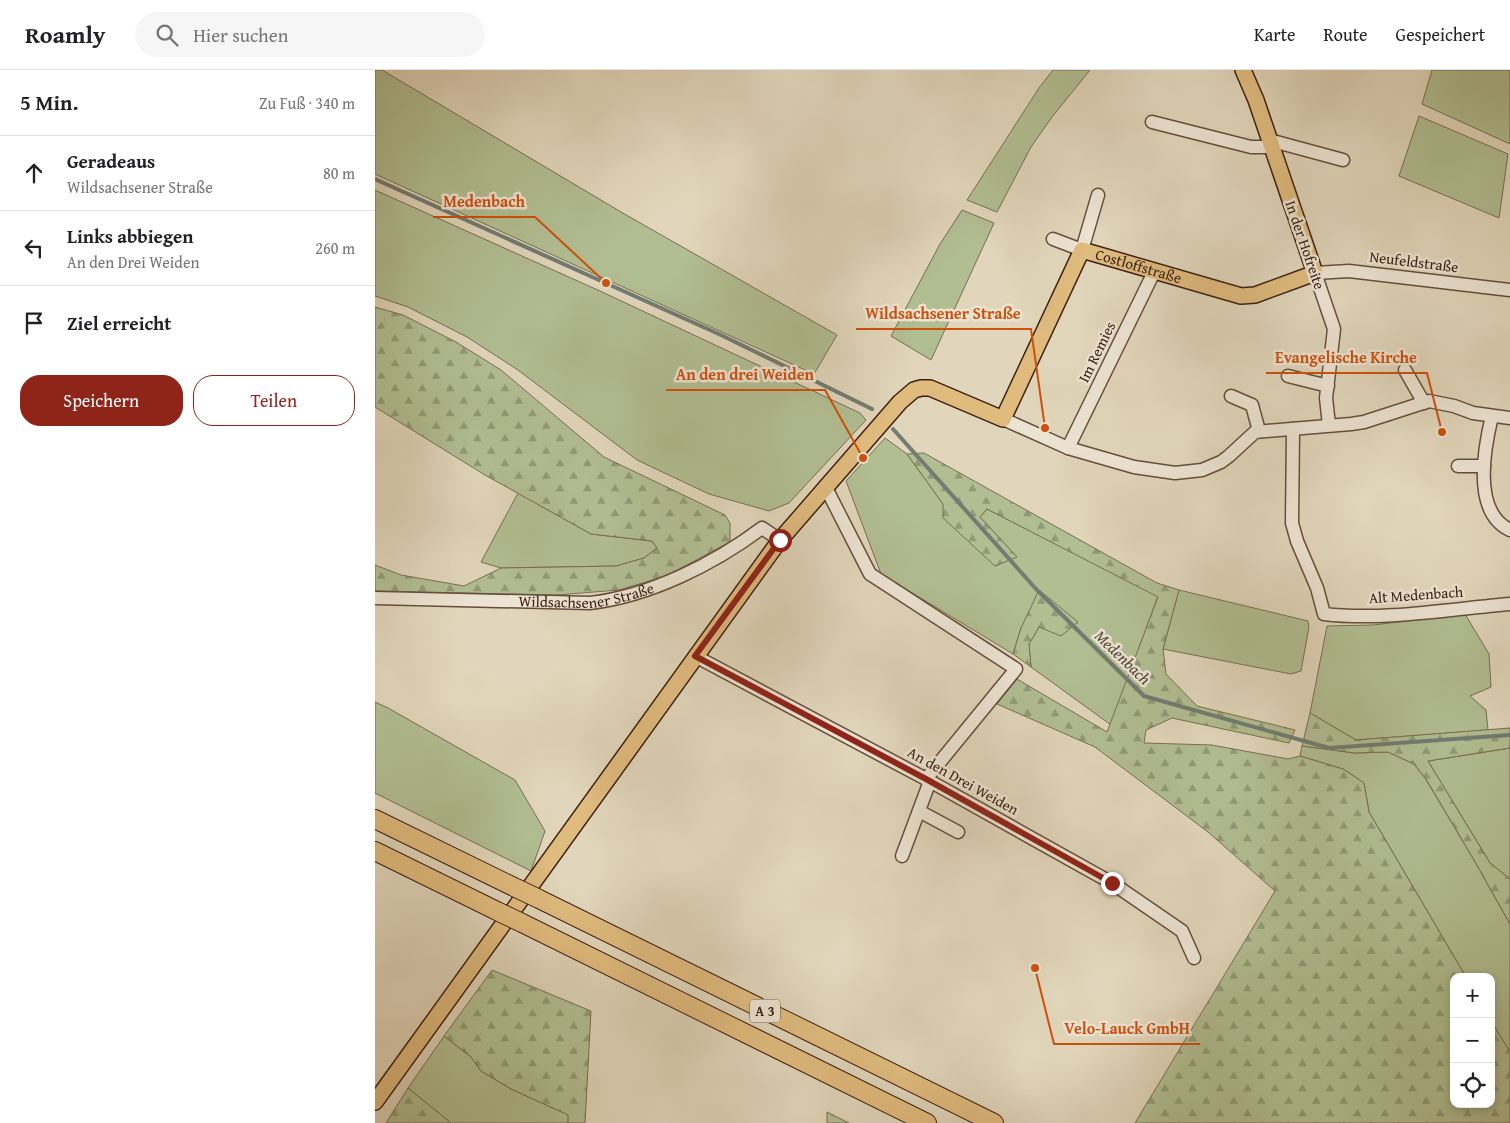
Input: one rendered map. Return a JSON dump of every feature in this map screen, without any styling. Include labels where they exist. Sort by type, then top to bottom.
[{"type":"highway","name":"A 3","points":[[375,819],[994,1123]]},
{"type":"highway","name":"A 3","points":[[375,851],[927,1123]]},
{"type":"main road","name":"In der Hofreite","points":[[1243,70],[1256,100],[1315,273]]},
{"type":"main road","name":"Costloffstraße","points":[[1003,419],[1082,250],[1241,296],[1255,295],[1315,273]]},
{"type":"main road","points":[[376,1098],[780,540],[900,402],[914,390],[930,388],[1003,419]]},
{"type":"street","points":[[1152,122],[1251,148],[1271,144],[1343,160]]},
{"type":"street","points":[[1053,239],[1082,250],[1097,196]]},
{"type":"street","name":"Im Remies","points":[[1069,448],[1155,270]]},
{"type":"street","name":"Neufeldstraße","points":[[1315,273],[1349,271],[1510,290]]},
{"type":"street","name":"In der Hofreite","points":[[1315,273],[1333,329],[1326,407],[1329,426]]},
{"type":"street","points":[[1405,370],[1423,403]]},
{"type":"street","points":[[1288,376],[1328,386]]},
{"type":"street","points":[[1231,396],[1252,406],[1259,431]]},
{"type":"street","points":[[1003,419],[1069,448],[1134,467],[1175,473],[1193,472],[1211,466],[1229,456],[1251,434],[1259,431],[1341,426],[1364,422],[1429,401],[1454,406],[1473,413],[1510,418]]},
{"type":"street","points":[[1492,416],[1487,435],[1484,466],[1485,496],[1488,508],[1495,520],[1510,530]]},
{"type":"street","name":"Alt Medenbach","points":[[1293,430],[1292,523],[1297,541],[1319,595],[1324,614],[1339,616],[1384,615],[1510,604]]},
{"type":"street","points":[[1458,466],[1484,466]]},
{"type":"street","points":[[825,486],[871,574],[1016,669],[928,780],[919,811],[902,856]]},
{"type":"street","name":"Wildsachsener Straße","points":[[375,598],[589,602],[610,600],[632,596],[679,576],[738,546],[762,528],[780,540]]},
{"type":"street","name":"An den Drei Weiden","points":[[695,656],[928,780],[1112,883],[1182,931],[1194,958]]},
{"type":"street","points":[[919,811],[958,832]]},
{"type":"green space","points":[[375,70],[382,70],[621,212],[837,335],[814,374],[375,174]]},
{"type":"green space","points":[[1053,70],[1090,70],[1052,117],[1031,147],[997,212],[967,200],[1039,88]]},
{"type":"green space","points":[[1432,70],[1510,70],[1510,144],[1422,104]]},
{"type":"green space","points":[[1419,116],[1508,154],[1499,218],[1399,176]]},
{"type":"green space","points":[[375,190],[600,291],[860,413],[866,420],[789,503],[769,511],[709,494],[637,460],[518,370],[467,337],[408,307],[375,296]]},
{"type":"green space","points":[[962,210],[994,223],[931,360],[891,336],[940,244]]},
{"type":"green space","points":[[375,307],[403,315],[456,342],[501,370],[604,457],[725,515],[730,523],[730,542],[666,576],[619,590],[557,595],[375,591],[375,565],[401,575],[464,586],[501,568],[616,566],[644,558],[657,548],[652,541],[591,534],[485,475],[375,407]]},
{"type":"green space","points":[[885,438],[907,454],[943,504],[995,566],[1016,556],[980,517],[987,509],[1158,596],[1111,725],[1031,667],[1029,644],[1039,627],[1077,623],[1021,628],[1013,654],[881,574],[846,481]]},
{"type":"green space","points":[[924,453],[1157,583],[1179,590],[1163,649],[1166,674],[1197,706],[1295,730],[1289,743],[1172,718],[1146,730],[1144,743],[1212,745],[1288,759],[1300,756],[1343,769],[1364,783],[1369,812],[1464,973],[1450,973],[1450,1108],[1495,1108],[1495,1028],[1510,1052],[1510,1123],[1135,1123],[1275,891],[1208,832],[1095,747],[997,704],[1017,679],[1107,732],[1158,597],[987,509],[980,517],[1017,557],[995,566],[943,518],[943,504],[907,454]]},
{"type":"green space","points":[[518,493],[591,534],[652,541],[657,548],[644,558],[616,566],[501,568],[481,562]]},
{"type":"green space","points":[[1039,590],[1078,622],[1061,636],[1039,627],[1029,644],[1031,667],[1013,654],[1021,628]]},
{"type":"green space","points":[[1179,590],[1308,621],[1309,627],[1301,671],[1291,674],[1163,649]]},
{"type":"green space","points":[[1465,614],[1489,654],[1491,687],[1470,696],[1486,710],[1488,730],[1356,740],[1310,713],[1327,626],[1373,625]]},
{"type":"green space","points":[[375,702],[515,780],[545,831],[531,871],[375,793]]},
{"type":"green space","points":[[1310,713],[1356,740],[1510,728],[1510,748],[1428,761],[1490,863],[1510,879],[1510,924],[1426,779],[1414,764],[1388,752],[1355,753],[1302,746]]},
{"type":"green space","points":[[1302,746],[1355,753],[1388,752],[1414,764],[1425,778],[1510,924],[1510,1052],[1495,1028],[1495,973],[1464,973],[1369,812],[1364,783],[1343,769],[1300,756]]},
{"type":"green space","points":[[1510,748],[1510,879],[1490,863],[1428,761]]},
{"type":"green space","points":[[492,970],[591,1011],[585,1123],[568,1123],[568,1115],[511,1089],[481,1071],[471,1057],[444,1036]]},
{"type":"green space","points":[[444,1036],[471,1057],[481,1071],[511,1089],[569,1115],[568,1123],[451,1123],[408,1088]]},
{"type":"green space","points":[[408,1088],[451,1123],[386,1123]]},
{"type":"green space","points":[[827,1112],[849,1123],[827,1123]]},
{"type":"waterway","name":"Medenbach","points":[[375,179],[721,335],[872,409]]},
{"type":"waterway","name":"Medenbach","points":[[893,429],[1036,589],[1144,696],[1329,748],[1510,735]]},
{"type":"place","name":"Medenbach","points":[[606,283]]},
{"type":"place","name":"Wildsachsener Straße","points":[[1045,428]]},
{"type":"place","name":"Evangelische Kirche","points":[[1442,432]]},
{"type":"place","name":"An den drei Weiden","points":[[863,458]]},
{"type":"place","name":"Velo-Lauck GmbH","points":[[1035,968]]},
{"type":"route","points":[[780,540],[695,656],[926,779],[1112,883]]}]
